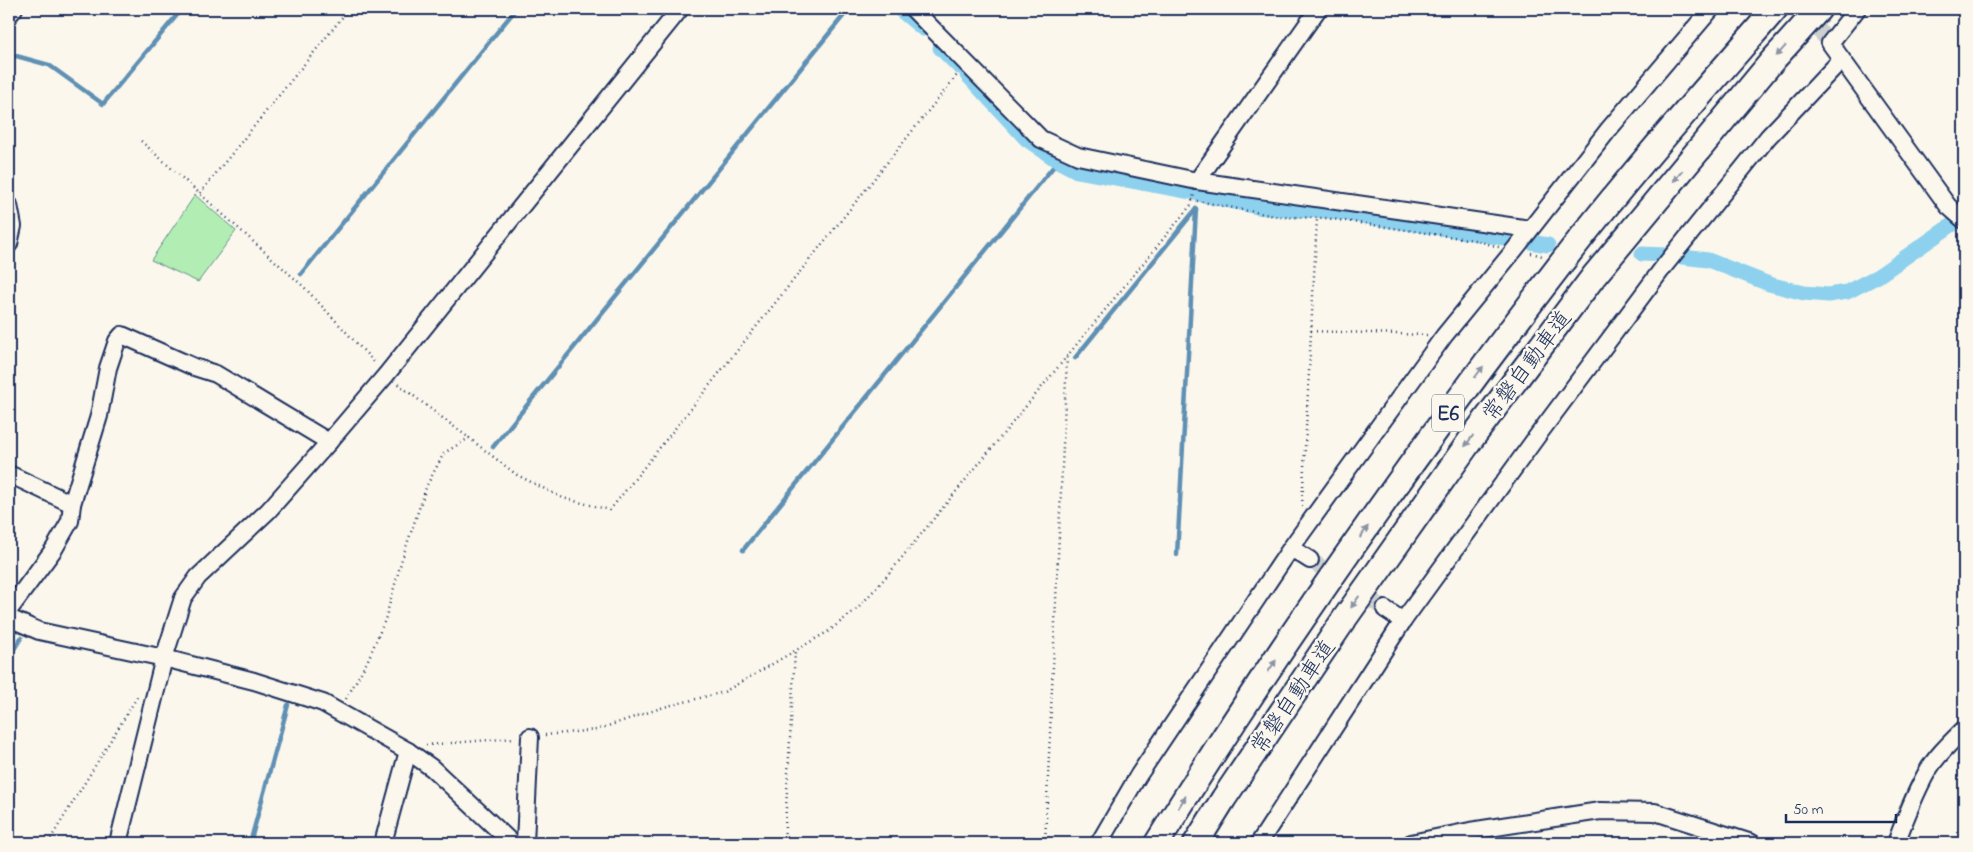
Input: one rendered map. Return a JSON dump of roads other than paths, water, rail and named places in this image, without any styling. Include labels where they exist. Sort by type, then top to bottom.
[{"type":"highway","name":"常磐自動車道","points":[[1157,843],[1316,599],[1444,419],[1564,259],[1675,123],[1775,9]]},
{"type":"highway","name":"常磐自動車道","points":[[1196,843],[1224,798],[1345,618],[1472,438],[1594,276],[1773,60],[1816,12]]},
{"type":"street","points":[[9,15],[14,9]]},
{"type":"street","points":[[118,843],[164,658],[183,598],[198,578],[268,511],[329,442],[680,9]]},
{"type":"street","points":[[913,9],[1041,139],[1078,156],[1197,181],[1530,230]]},
{"type":"street","points":[[1197,181],[1318,9]]},
{"type":"street","points":[[1099,843],[1138,776],[1301,533],[1444,336],[1609,129],[1711,9]]},
{"type":"street","points":[[1857,9],[1830,43],[1948,206],[1964,220]]},
{"type":"street","points":[[1259,843],[1403,620],[1538,435],[1665,265],[1768,136],[1841,60]]},
{"type":"street","points":[[9,205],[13,226],[9,244]]},
{"type":"street","points":[[9,610],[54,549],[70,521],[72,504],[99,416],[108,368],[116,341],[122,335],[194,367],[216,374],[329,442]]},
{"type":"street","points":[[9,474],[72,504]]},
{"type":"street","points":[[1291,548],[1310,560]]},
{"type":"street","points":[[1385,609],[1403,620]]},
{"type":"street","points":[[9,618],[39,630],[164,658],[254,681],[302,695],[340,711],[408,751],[432,768],[512,843]]},
{"type":"street","points":[[1896,843],[1927,771],[1946,746],[1964,728]]},
{"type":"street","points":[[524,843],[530,737]]},
{"type":"street","points":[[383,843],[408,751]]},
{"type":"street","points":[[1411,843],[1470,830],[1600,811],[1655,812],[1752,843]]},
{"type":"waterway","points":[[9,54],[49,65],[103,104],[182,9]]},
{"type":"waterway","points":[[301,274],[516,9]]},
{"type":"waterway","points":[[493,447],[849,9]]},
{"type":"waterway","points":[[899,9],[923,29]]},
{"type":"waterway","points":[[940,48],[959,67]]},
{"type":"waterway","points":[[967,75],[1026,139],[1058,161],[1077,171],[1190,192]]},
{"type":"waterway","points":[[743,550],[1058,161]]},
{"type":"waterway","points":[[1198,194],[1257,207],[1328,211],[1511,239]]},
{"type":"waterway","points":[[1075,358],[1196,209]]},
{"type":"waterway","points":[[1177,555],[1196,209]]},
{"type":"waterway","points":[[1682,257],[1708,260],[1769,284],[1804,293],[1828,295],[1847,292],[1878,276],[1953,224]]},
{"type":"waterway","points":[[1530,242],[1548,245]]},
{"type":"waterway","points":[[1642,254],[1666,255]]},
{"type":"waterway","points":[[9,657],[21,638]]},
{"type":"waterway","points":[[250,843],[288,705]]},
{"type":"tunnel","points":[[1800,9],[1830,43]]},
{"type":"tunnel","points":[[1310,560],[1385,609]]}]
